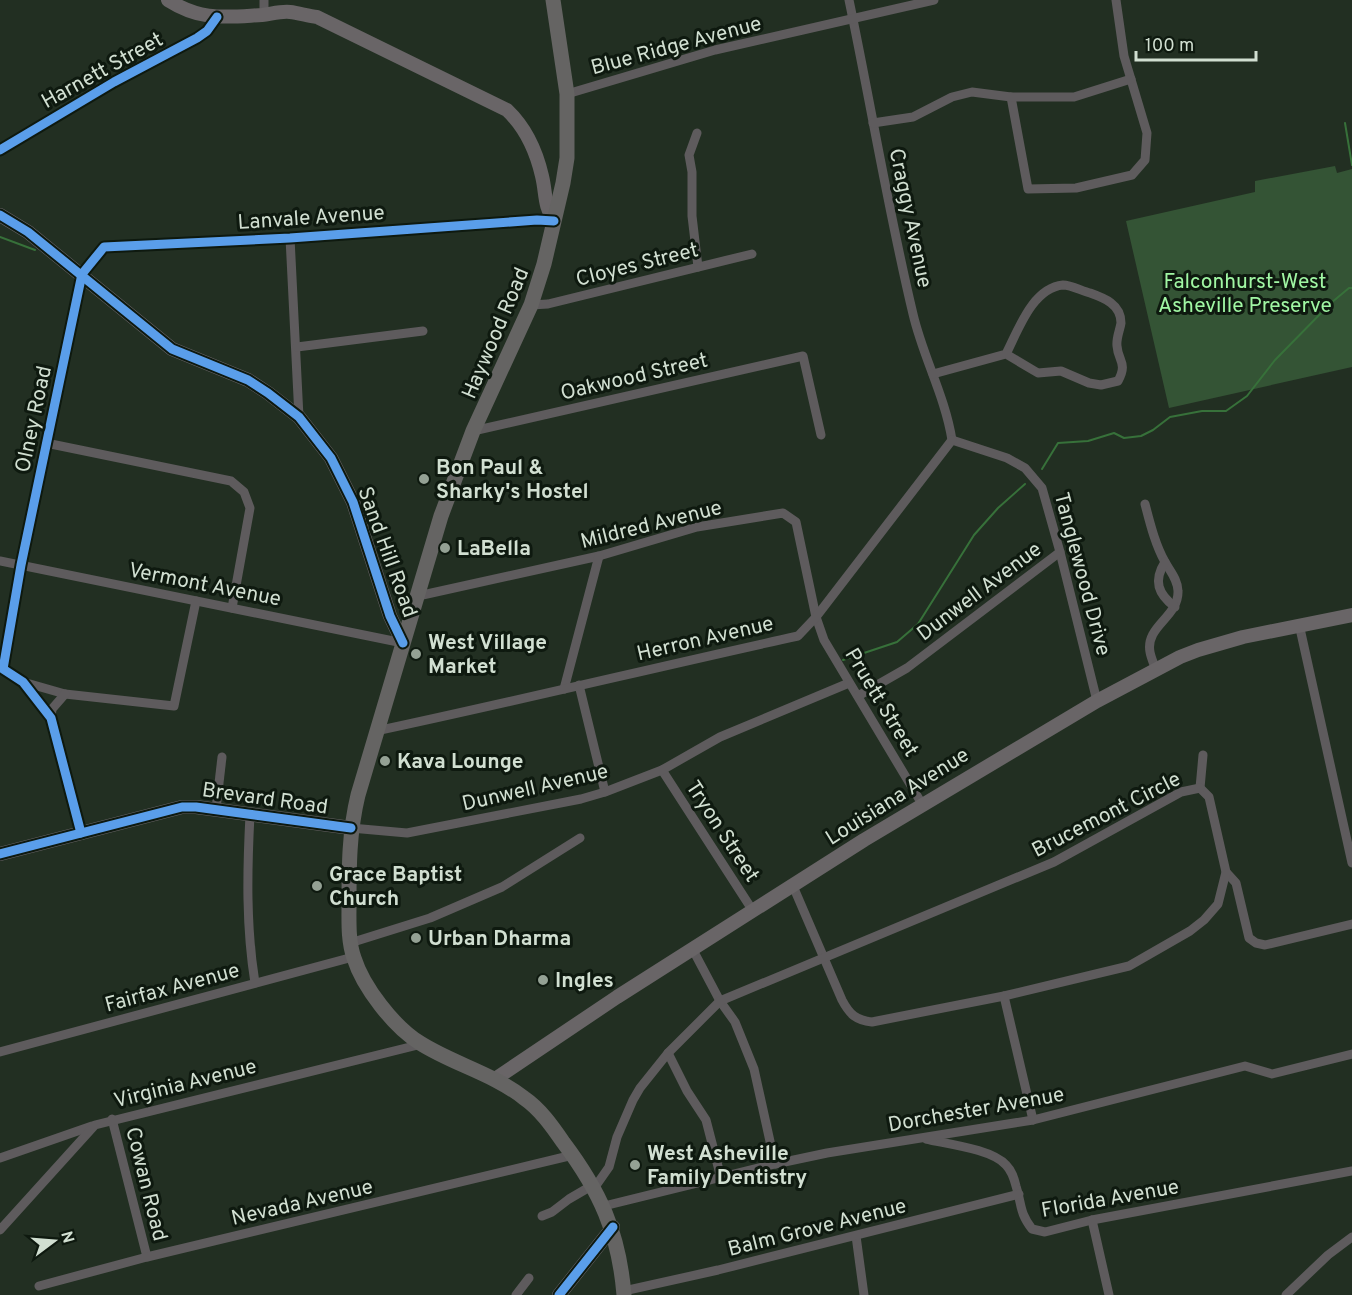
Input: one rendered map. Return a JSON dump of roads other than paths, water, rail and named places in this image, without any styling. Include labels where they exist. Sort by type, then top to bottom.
[{"type":"main road","name":"Haywood Road","points":[[553,0],[567,94],[567,158],[563,183],[544,264],[531,304],[473,431],[441,516],[358,795],[351,828],[349,884],[352,950],[361,975],[371,991],[409,1035],[422,1044],[495,1079],[526,1099],[540,1112],[573,1155],[594,1186],[604,1206],[613,1227],[621,1260],[624,1293]]},
{"type":"street","points":[[168,0],[187,12],[217,17],[288,12],[317,17],[507,110],[519,121],[529,136],[542,176],[547,210],[554,221]]},
{"type":"street","points":[[264,0],[264,15]]},
{"type":"street","name":"Craggy Avenue","points":[[849,0],[901,266],[918,333],[949,417],[952,440]]},
{"type":"street","name":"Blue Ridge Avenue","points":[[567,94],[716,50],[934,0]]},
{"type":"street","points":[[1011,97],[1028,189],[1076,188],[1132,175],[1145,160],[1147,133],[1124,56],[1116,0]]},
{"type":"street","name":"Harnett Street","points":[[0,150],[114,82],[197,38],[207,31],[217,17]]},
{"type":"street","points":[[873,123],[913,117],[952,97],[972,92],[1011,97],[1074,97],[1131,79]]},
{"type":"street","points":[[697,133],[689,155],[692,172],[692,216],[698,267]]},
{"type":"street","name":"Sand Hill Road","points":[[0,215],[28,232],[82,274],[172,350],[248,380],[299,417],[331,458],[342,478],[353,502],[390,616],[403,643]]},
{"type":"street","name":"Lanvale Avenue","points":[[82,274],[104,247],[290,238],[537,220],[554,221]]},
{"type":"street","points":[[290,238],[299,417]]},
{"type":"street","name":"Cloyes Street","points":[[531,304],[548,304],[752,254]]},
{"type":"street","name":"Olney Road","points":[[81,833],[51,718],[23,682],[1,669],[82,274]]},
{"type":"street","points":[[933,374],[1006,354],[1038,373],[1061,371],[1101,386],[1118,381],[1122,374],[1123,364],[1117,346],[1121,321],[1117,310],[1107,299],[1064,285],[1048,290],[1031,305],[1006,354]]},
{"type":"street","points":[[297,347],[423,331]]},
{"type":"street","name":"Oakwood Street","points":[[473,431],[802,356],[821,435]]},
{"type":"street","name":"Tanglewood Drive","points":[[952,440],[1007,458],[1025,468],[1042,488],[1097,701]]},
{"type":"street","name":"Herron Avenue","points":[[376,731],[530,699],[579,685],[798,636],[816,617],[952,440]]},
{"type":"street","points":[[46,443],[231,481],[244,492],[250,508],[232,608]]},
{"type":"street","points":[[1145,504],[1154,536],[1173,575],[1178,591],[1175,607],[1150,637],[1150,652],[1156,670]]},
{"type":"street","name":"Mildred Avenue","points":[[418,596],[599,556],[697,526],[783,513],[796,522],[816,617]]},
{"type":"street","name":"Dunwell Avenue","points":[[858,696],[908,668],[1060,552]]},
{"type":"street","points":[[564,689],[599,556]]},
{"type":"street","name":"Vermont Avenue","points":[[0,561],[403,643]]},
{"type":"street","points":[[1165,562],[1157,580],[1159,591],[1164,599],[1175,607]]},
{"type":"street","points":[[23,682],[66,694],[174,706],[196,601]]},
{"type":"street","name":"Louisiana Avenue","points":[[495,1079],[922,804],[1097,701],[1180,657],[1214,645],[1299,624],[1352,615]]},
{"type":"street","name":"Pruett Street","points":[[816,617],[824,640],[922,804]]},
{"type":"street","points":[[1299,624],[1352,863]]},
{"type":"street","name":"Dunwell Avenue","points":[[351,828],[407,833],[581,799],[662,770],[720,737],[849,683]]},
{"type":"street","points":[[579,685],[605,792]]},
{"type":"street","points":[[51,718],[52,709],[66,694]]},
{"type":"street","points":[[1200,788],[1203,755]]},
{"type":"street","points":[[216,809],[222,757]]},
{"type":"street","name":"Tryon Street","points":[[662,770],[753,911]]},
{"type":"street","name":"Brucemont Circle","points":[[720,1001],[824,958],[1054,862],[1181,792],[1200,788],[1209,796],[1226,872],[1218,904],[1204,920],[1190,931],[1129,966],[1004,996],[872,1022],[858,1020],[850,1013],[842,1000],[824,958],[793,886]]},
{"type":"street","name":"Brevard Road","points":[[0,854],[182,807],[216,809],[351,828]]},
{"type":"street","points":[[250,815],[246,893],[249,950],[255,983]]},
{"type":"street","name":"Fairfax Avenue","points":[[0,1052],[255,983],[352,950],[502,887],[580,838]]},
{"type":"street","points":[[1226,872],[1236,883],[1249,938],[1256,943],[1271,944],[1352,924]]},
{"type":"street","points":[[693,950],[720,1001],[735,1022],[754,1069],[775,1164]]},
{"type":"street","points":[[1004,996],[1033,1120]]},
{"type":"street","points":[[542,1216],[552,1212],[568,1198],[594,1186],[609,1167],[617,1137],[633,1100],[668,1053],[720,1001]]},
{"type":"street","name":"Virginia Avenue","points":[[0,1230],[94,1125],[422,1044]]},
{"type":"street","points":[[668,1053],[687,1091],[706,1120],[721,1178]]},
{"type":"street","name":"Dorchester Avenue","points":[[604,1206],[775,1164],[1033,1120],[1245,1066],[1272,1074],[1352,1054]]},
{"type":"street","name":"Cowan Road","points":[[112,1119],[147,1257]]},
{"type":"street","points":[[0,1158],[94,1125]]},
{"type":"street","name":"Florida Avenue","points":[[921,1138],[986,1153],[1005,1163],[1012,1173],[1022,1217],[1032,1229],[1046,1232],[1352,1171]]},
{"type":"street","name":"Nevada Avenue","points":[[39,1286],[147,1257],[573,1155]]},
{"type":"street","name":"Balm Grove Avenue","points":[[624,1293],[1018,1194]]},
{"type":"street","points":[[1092,1221],[1109,1295]]},
{"type":"street","points":[[559,1295],[613,1227]]},
{"type":"street","points":[[856,1236],[864,1295]]},
{"type":"street","points":[[1286,1295],[1328,1255],[1352,1237]]},
{"type":"street","points":[[516,1295],[529,1278]]},
{"type":"waterway","points":[[1345,123],[1352,165]]},
{"type":"waterway","points":[[0,237],[35,250]]},
{"type":"waterway","points":[[1042,469],[1058,443],[1088,441],[1114,433],[1124,438],[1141,436],[1170,417],[1202,411],[1226,411],[1247,396],[1275,360],[1331,303],[1352,288]]},
{"type":"waterway","points":[[843,660],[897,642],[918,624],[974,535],[998,508],[1025,484]]},
{"type":"place","name":"Bon Paul & Sharky's Hostel","points":[[424,479]]},
{"type":"place","name":"LaBella","points":[[445,548]]},
{"type":"place","name":"West Village Market","points":[[416,654]]},
{"type":"place","name":"Kava Lounge","points":[[385,761]]},
{"type":"place","name":"Grace Baptist Church","points":[[317,886]]},
{"type":"place","name":"Urban Dharma","points":[[416,938]]},
{"type":"place","name":"Ingles","points":[[543,980]]},
{"type":"place","name":"West Asheville Family Dentistry","points":[[635,1165]]},
{"type":"park label","name":"Falconhurst-West Asheville Preserve","points":[[1245,293]]}]
